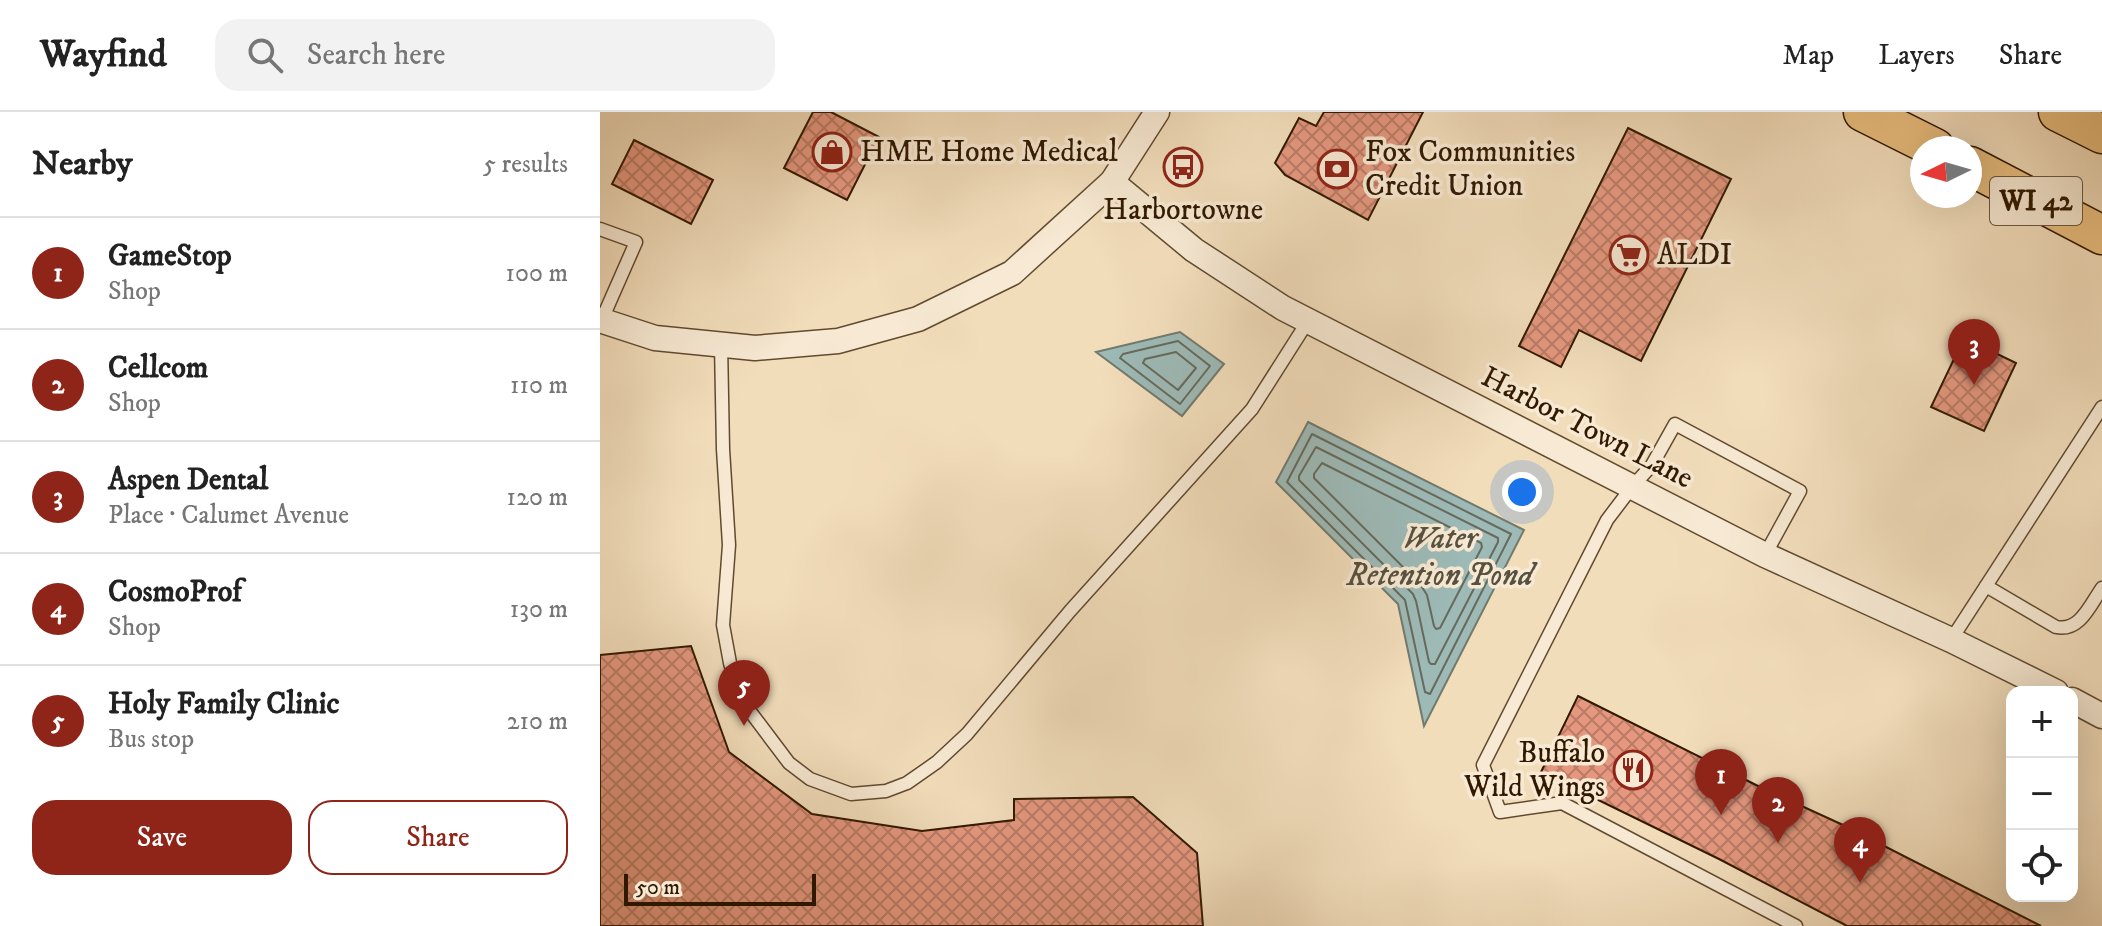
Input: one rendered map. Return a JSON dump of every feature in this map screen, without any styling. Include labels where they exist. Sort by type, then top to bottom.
[{"type":"main road","points":[[1863,112],[1911,136]]},
{"type":"main road","points":[[2058,112],[2102,134]]},
{"type":"main road","name":"WI 42","points":[[1982,172],[2102,235]]},
{"type":"street","points":[[600,322],[655,338],[755,348],[838,341],[918,319],[1012,273],[1112,182],[1157,112]]},
{"type":"street","name":"Harbor Town Lane","points":[[1112,182],[1194,250],[1250,288],[1308,321],[1765,555],[2044,686]]},
{"type":"street","points":[[2078,703],[2102,716]]},
{"type":"lane","points":[[600,229],[636,242],[600,322]]},
{"type":"lane","points":[[721,344],[729,545],[723,625],[730,663],[749,710],[789,763],[810,779],[851,794],[886,791],[907,783],[937,762],[967,734],[1070,611],[1252,409],[1308,321]]},
{"type":"lane","points":[[1951,640],[2102,407]]},
{"type":"lane","points":[[1765,555],[1800,491],[1675,424],[1652,465],[1607,520],[1483,765],[1500,812],[1562,803],[1796,926]]},
{"type":"lane","points":[[1986,586],[2056,627],[2064,628],[2078,623],[2102,588]]},
{"type":"water","points":[[1180,332],[1224,364],[1182,416],[1096,352]]},
{"type":"water","name":"Water Retention Pond","points":[[1308,422],[1524,530],[1424,726],[1398,604],[1276,482]]},
{"type":"building","name":"HME Home Medical","points":[[813,112],[831,112],[879,137],[847,200],[784,168]]},
{"type":"building","name":"Fox Communities Credit Union","points":[[1324,112],[1423,112],[1368,220],[1285,175],[1275,163],[1299,118],[1316,126]]},
{"type":"building","name":"ALDI","points":[[1628,128],[1731,179],[1641,361],[1579,330],[1561,367],[1519,346]]},
{"type":"building","points":[[634,140],[713,180],[691,224],[612,184]]},
{"type":"building","points":[[1964,338],[2016,363],[1984,431],[1931,407]]},
{"type":"building","points":[[691,646],[729,752],[812,814],[922,831],[1014,820],[1014,799],[1133,797],[1197,853],[1203,926],[600,926],[600,655]]},
{"type":"building","points":[[1578,696],[2041,926],[1847,926],[1541,772]]},
{"type":"place","name":"HME Home Medical","points":[[832,152]]},
{"type":"place","name":"Harbortowne","points":[[1183,167]]},
{"type":"place","name":"Fox Communities Credit Union","points":[[1337,169]]},
{"type":"place","name":"ALDI","points":[[1629,255]]},
{"type":"place","name":"Aspen Dental","points":[[1974,385]]},
{"type":"place","name":"Holy Family Clinic","points":[[744,726]]},
{"type":"place","name":"Buffalo Wild Wings","points":[[1633,770]]},
{"type":"place","name":"GameStop","points":[[1721,815]]},
{"type":"place","name":"Cellcom","points":[[1778,843]]},
{"type":"place","name":"CosmoProf","points":[[1860,883]]}]
